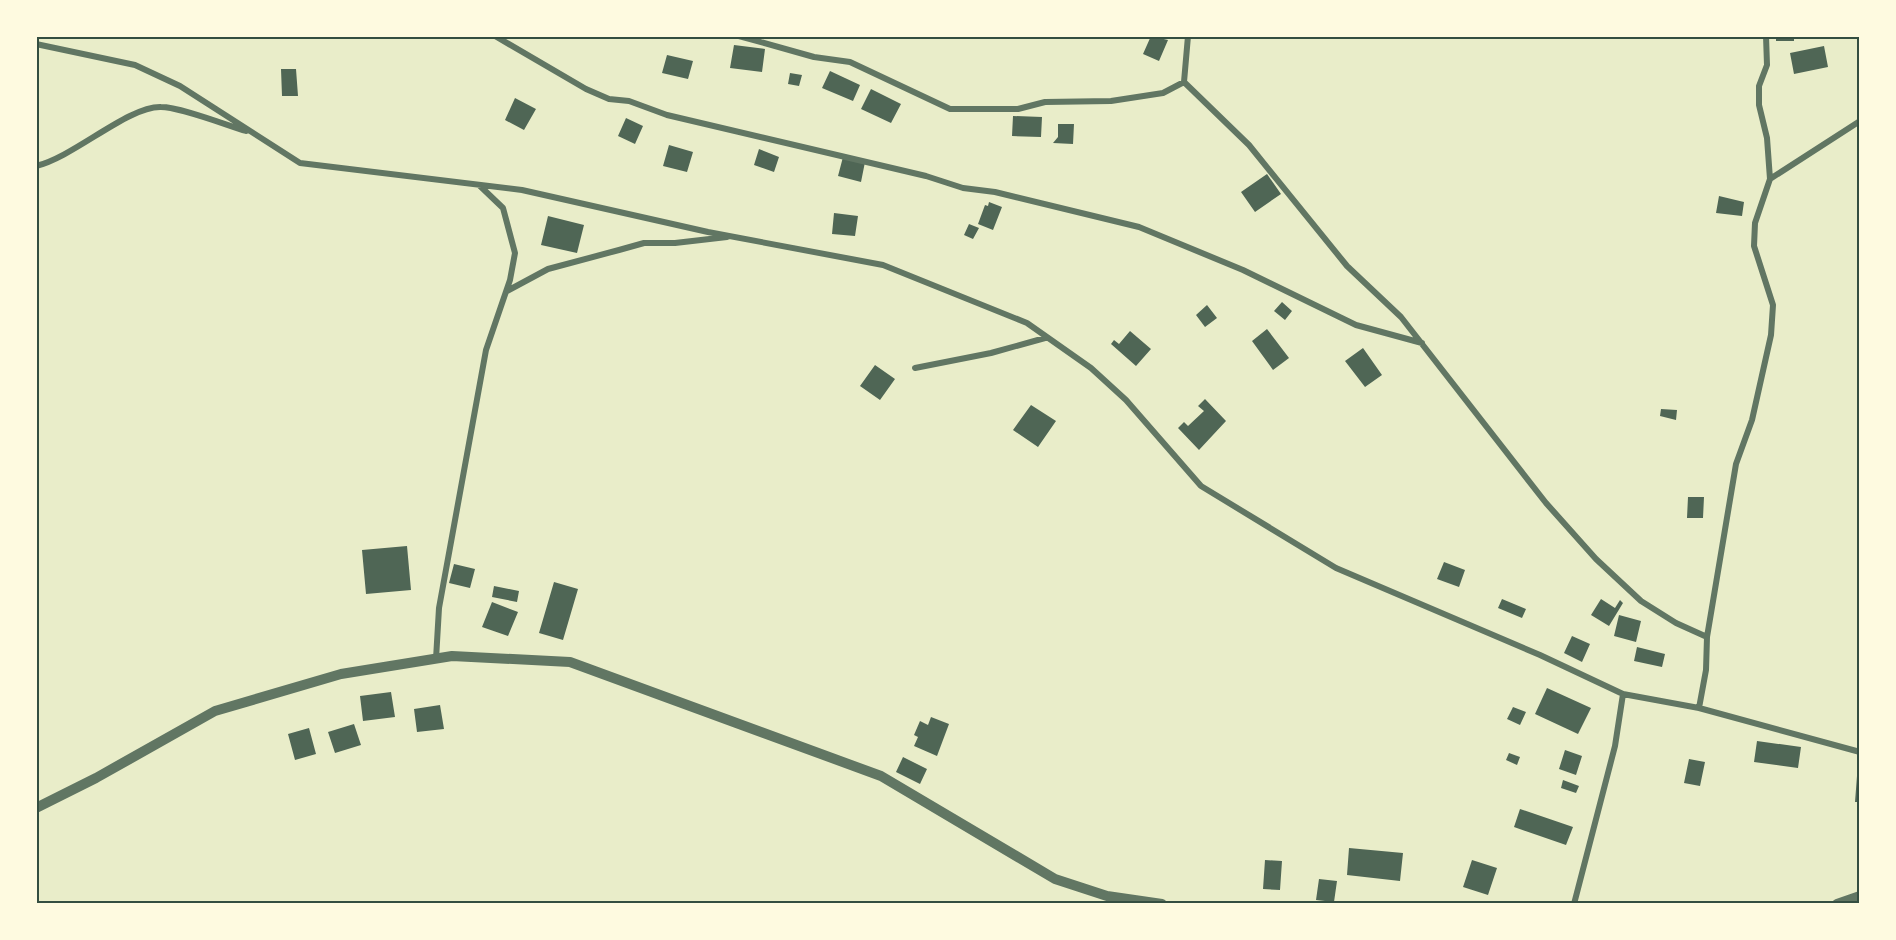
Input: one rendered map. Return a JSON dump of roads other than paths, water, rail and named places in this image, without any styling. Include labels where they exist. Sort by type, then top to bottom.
[{"type":"street","points":[[495,36],[586,89],[609,99],[629,101],[667,115],[926,176],[963,188],[995,192],[1139,227],[1244,270],[1356,325],[1422,344]]},
{"type":"street","points":[[739,36],[814,57],[850,62],[950,109],[1018,109],[1045,102],[1121,100],[1163,93],[1184,82]]},
{"type":"street","points":[[1184,82],[1188,36]]},
{"type":"street","points":[[1699,708],[1706,670],[1707,637],[1727,531],[1736,464],[1752,420],[1771,335],[1773,305],[1754,246],[1755,223],[1770,179],[1767,138],[1759,105],[1759,87],[1767,65],[1766,36]]},
{"type":"street","points":[[36,44],[135,65],[180,86],[300,163],[522,189],[734,237],[883,265],[1027,323],[1045,338],[1091,368],[1126,400],[1201,486],[1336,568],[1540,655],[1623,694],[1699,708],[1860,752]]},
{"type":"street","points":[[1184,82],[1249,145],[1347,266],[1401,316],[1546,503],[1596,559],[1641,601],[1676,623],[1707,637]]},
{"type":"street","points":[[36,166],[52,162],[135,114],[160,107],[253,132]]},
{"type":"street","points":[[1770,179],[1860,121]]},
{"type":"street","points":[[436,659],[439,608],[486,350],[506,291],[515,254],[503,208],[479,184]]},
{"type":"street","points":[[506,291],[548,269],[644,243],[675,243],[734,237]]},
{"type":"street","points":[[915,368],[991,353],[1045,338]]},
{"type":"street","points":[[36,808],[96,778],[215,711],[342,674],[452,656],[570,662],[881,776],[1055,879],[1107,896],[1162,904]]},
{"type":"street","points":[[1574,904],[1615,746],[1623,694]]},
{"type":"street","points":[[1837,904],[1860,896]]}]
